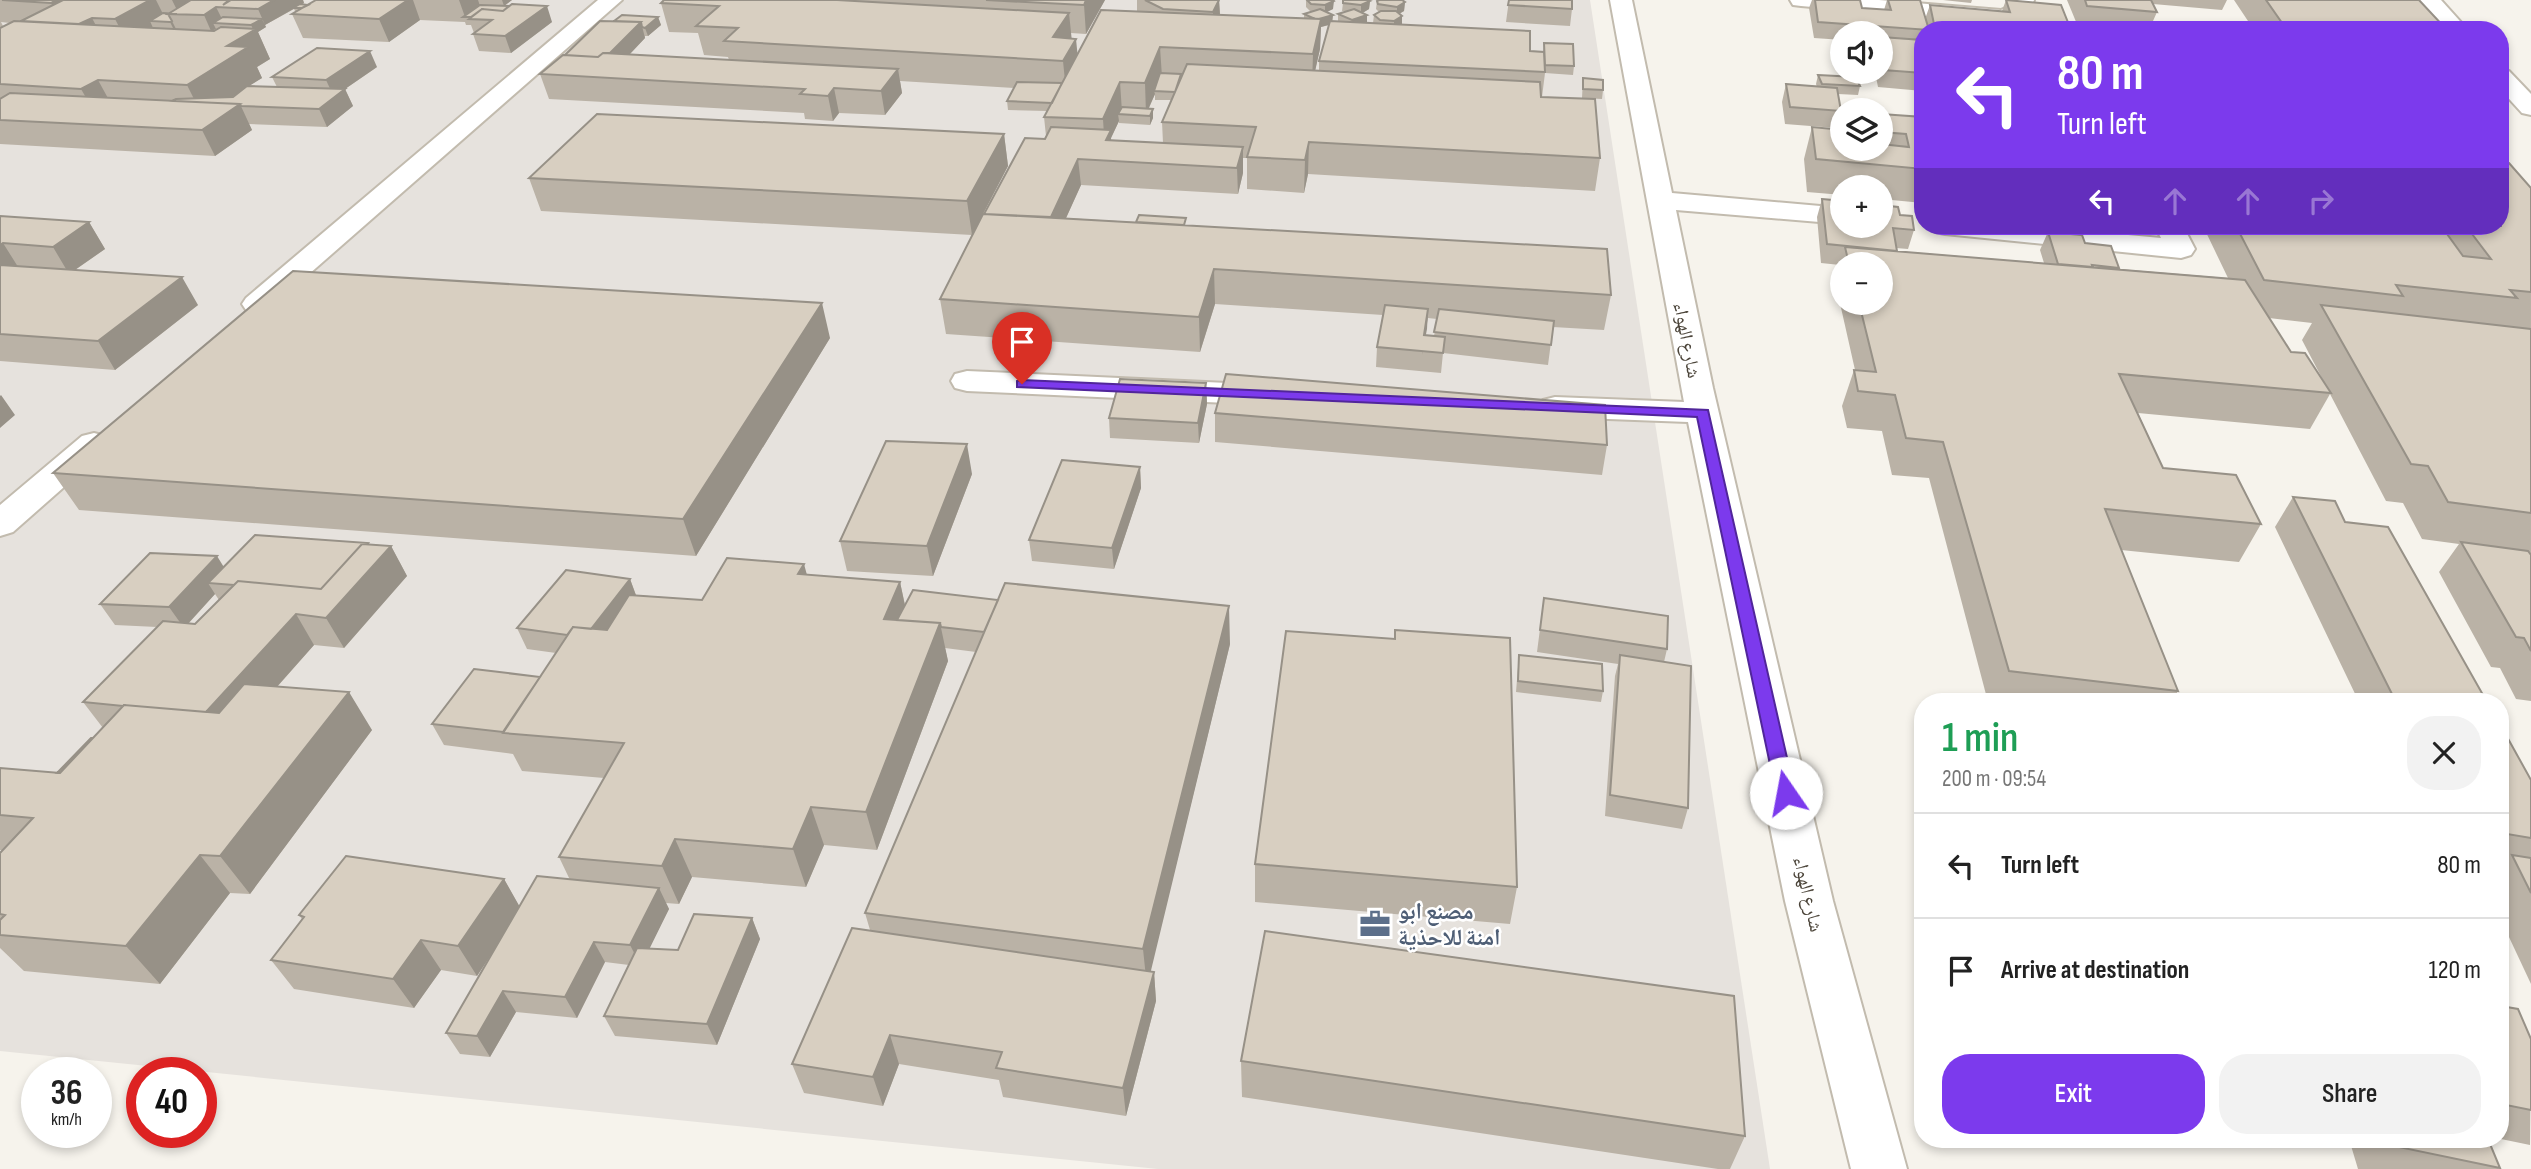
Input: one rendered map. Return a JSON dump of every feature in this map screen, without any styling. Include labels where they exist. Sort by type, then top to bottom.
[{"type":"street","points":[[233,325],[611,0]]},
{"type":"street","name":"شارع الهواء","points":[[1620,0],[1703,413],[1809,901],[1879,1169]]},
{"type":"street","points":[[1801,0],[2005,17],[2022,8],[2022,0]]},
{"type":"street","points":[[2429,0],[2449,21]]},
{"type":"street","points":[[2509,85],[2531,108],[2509,106]]},
{"type":"street","points":[[1660,200],[1830,215]]},
{"type":"street","points":[[2042,235],[2181,248],[2174,235]]},
{"type":"street","points":[[967,382],[1300,396]]},
{"type":"street","points":[[1523,405],[1703,413]]},
{"type":"street","points":[[0,524],[116,424]]},
{"type":"shaded area","points":[[0,0],[1590,0],[1770,1169],[1158,1169],[217,1073],[217,1057],[126,1057],[126,1064],[112,1062],[112,1057],[59,1057],[0,1051]]},
{"type":"building","points":[[2,0],[56,0],[51,3]]},
{"type":"building","points":[[63,0],[150,0],[115,19],[92,18],[79,24],[21,21]]},
{"type":"building","points":[[191,0],[229,0],[223,5],[231,0],[274,0],[258,9],[216,7],[204,15],[168,14]]},
{"type":"building","points":[[316,0],[408,0],[379,19],[292,14]]},
{"type":"building","points":[[664,0],[837,0],[1069,13],[1053,37],[1076,39],[1063,61],[724,41],[738,28],[696,26],[719,6],[661,3]]},
{"type":"building","points":[[986,0],[1086,0],[1084,5]]},
{"type":"building","points":[[1145,0],[1219,0],[1213,12],[1163,9]]},
{"type":"building","points":[[1307,0],[1334,1],[1325,5],[1311,4]]},
{"type":"building","points":[[1343,0],[1370,1],[1361,5],[1343,3]]},
{"type":"building","points":[[1379,0],[1405,2],[1397,7],[1378,4]]},
{"type":"building","points":[[1509,0],[1572,0],[1572,9],[1508,5]]},
{"type":"building","points":[[1815,0],[1860,0],[1862,8],[1891,10],[1888,0],[1920,0],[1926,21],[1914,21],[1914,29],[1893,27],[1893,21],[1818,22]]},
{"type":"building","points":[[2006,0],[2061,5],[2067,21],[1933,21],[1930,5],[2010,12]]},
{"type":"building","points":[[2085,0],[2151,0],[2157,12],[2087,6]]},
{"type":"building","points":[[2266,0],[2419,0],[2439,21],[2281,21]]},
{"type":"building","points":[[300,4],[308,5],[293,8]]},
{"type":"building","points":[[512,4],[547,6],[505,36],[473,34],[492,20],[469,19],[482,9],[503,11]]},
{"type":"building","points":[[480,5],[509,6],[503,11],[482,9],[471,17],[463,17]]},
{"type":"building","points":[[1320,9],[1333,15],[1315,19],[1304,14]]},
{"type":"building","points":[[1354,9],[1367,15],[1352,20],[1338,14]]},
{"type":"building","points":[[1101,10],[1321,19],[1313,54],[1160,47],[1145,83],[1120,82],[1103,119],[1044,117]]},
{"type":"building","points":[[1381,11],[1396,11],[1402,16],[1394,21],[1380,20],[1374,15]]},
{"type":"building","points":[[163,13],[177,14],[168,14],[172,21],[170,22],[150,21]]},
{"type":"building","points":[[622,15],[658,17],[645,28],[641,22],[614,21]]},
{"type":"building","points":[[223,17],[262,19],[251,25],[213,23]]},
{"type":"building","points":[[14,21],[214,31],[221,27],[256,29],[227,46],[248,47],[187,85],[98,80],[81,89],[0,84],[0,28]]},
{"type":"building","points":[[600,21],[641,22],[610,53],[603,53],[598,57],[565,55]]},
{"type":"building","points":[[1330,21],[1530,31],[1530,51],[1544,52],[1545,72],[1319,61]]},
{"type":"building","points":[[1893,38],[1914,39],[1914,72],[1893,71]]},
{"type":"building","points":[[1544,43],[1573,44],[1574,66],[1545,65]]},
{"type":"building","points":[[317,48],[370,51],[326,80],[272,77]]},
{"type":"building","points":[[603,53],[898,69],[881,91],[834,88],[828,96],[800,94],[805,89],[540,74],[563,55],[598,57]]},
{"type":"building","points":[[1187,64],[1540,82],[1541,97],[1595,99],[1600,158],[1309,142],[1305,160],[1247,157],[1256,127],[1162,122]]},
{"type":"building","points":[[1160,73],[1181,74],[1175,92],[1154,91]]},
{"type":"building","points":[[1818,75],[1830,76],[1830,84],[1860,86],[1822,84]]},
{"type":"building","points":[[1583,78],[1603,80],[1603,90],[1583,89]]},
{"type":"building","points":[[1017,82],[1062,83],[1052,103],[1007,101]]},
{"type":"building","points":[[1786,84],[1837,88],[1839,98],[1830,98],[1830,110],[1790,107]]},
{"type":"building","points":[[247,86],[345,89],[319,109],[172,101],[233,97]]},
{"type":"building","points":[[10,93],[240,104],[202,130],[0,120],[0,99]]},
{"type":"building","points":[[1122,107],[1153,109],[1150,116],[1118,114]]},
{"type":"building","points":[[597,114],[1004,134],[967,201],[529,178]]},
{"type":"building","points":[[1893,115],[1914,116],[1914,168],[1837,161],[1893,161],[1893,145],[1909,147],[1906,134],[1893,133]]},
{"type":"building","points":[[1051,127],[1111,130],[1106,140],[1243,147],[1237,168],[1078,159],[1051,217],[984,214],[1025,138],[1045,139]]},
{"type":"building","points":[[1812,127],[1830,129],[1830,160],[1816,159]]},
{"type":"building","points":[[2509,163],[2531,188],[2531,292],[2510,290],[2517,298],[2396,285],[2403,296],[2264,280],[2241,235],[2448,235],[2463,256],[2491,259],[2473,235],[2509,235]]},
{"type":"building","points":[[1822,199],[1830,200],[1830,238],[1893,238],[1893,228],[1897,251],[1827,244]]},
{"type":"building","points":[[1893,206],[1898,207],[1900,215],[1912,216],[1914,230],[1893,228]]},
{"type":"building","points":[[983,214],[1607,249],[1611,295],[1214,269],[1199,317],[940,299]]},
{"type":"building","points":[[1139,215],[1186,218],[1184,225],[1136,222]]},
{"type":"building","points":[[0,216],[89,222],[53,247],[3,243],[0,245]]},
{"type":"building","points":[[2049,235],[2082,235],[2085,243],[2111,246],[2119,268],[2092,265],[2093,267],[2058,264]]},
{"type":"building","points":[[1845,247],[2245,280],[2291,352],[2305,353],[2331,393],[2119,374],[2163,468],[2236,475],[2261,524],[2105,509],[2178,691],[2009,671],[1943,442],[1906,438],[1895,395],[1858,391],[1854,370],[1876,372],[1862,315],[1893,315],[1893,252],[1846,252]]},
{"type":"building","points":[[0,265],[182,277],[98,341],[0,334]]},
{"type":"building","points":[[293,271],[822,303],[683,519],[53,473]]},
{"type":"building","points":[[1385,305],[1428,309],[1424,335],[1445,337],[1443,353],[1377,347]]},
{"type":"building","points":[[2321,305],[2531,329],[2531,513],[2448,502],[2428,466],[2411,464]]},
{"type":"building","points":[[1439,309],[1554,321],[1551,345],[1434,332]]},
{"type":"building","points":[[1226,374],[1605,405],[1607,445],[1215,413]]},
{"type":"building","points":[[1120,379],[1206,383],[1198,423],[1109,418]]},
{"type":"building","points":[[886,441],[967,444],[927,546],[840,541]]},
{"type":"building","points":[[1062,460],[1140,467],[1112,548],[1029,540]]},
{"type":"building","points":[[2293,497],[2335,501],[2345,522],[2388,527],[2482,693],[2391,693]]},
{"type":"building","points":[[255,535],[368,543],[362,544],[321,589],[238,581],[234,585],[208,583]]},
{"type":"building","points":[[2461,542],[2528,551],[2531,555],[2531,651],[2524,638],[2516,637]]},
{"type":"building","points":[[362,544],[391,546],[326,618],[296,614],[206,712],[83,702],[163,621],[195,624],[238,581],[321,589]]},
{"type":"building","points":[[150,553],[217,556],[169,607],[100,604]]},
{"type":"building","points":[[727,558],[804,564],[798,574],[900,582],[884,619],[940,623],[866,812],[811,807],[793,849],[675,839],[662,866],[559,857],[624,743],[503,733],[573,627],[607,630],[629,595],[702,600]]},
{"type":"building","points":[[566,570],[630,579],[591,629],[573,627],[567,635],[517,628]]},
{"type":"building","points":[[1005,583],[1229,606],[1143,949],[865,913]]},
{"type":"building","points":[[913,590],[998,600],[984,632],[941,627],[940,623],[897,620]]},
{"type":"building","points":[[1544,598],[1668,616],[1667,649],[1540,630]]},
{"type":"building","points":[[1395,630],[1510,638],[1517,887],[1255,864],[1286,631],[1395,639]]},
{"type":"building","points":[[1519,655],[1602,664],[1603,691],[1518,681]]},
{"type":"building","points":[[1620,655],[1691,666],[1688,808],[1610,795]]},
{"type":"building","points":[[474,669],[540,677],[503,732],[432,724]]},
{"type":"building","points":[[244,684],[349,692],[220,856],[200,855],[126,946],[0,935],[0,920],[5,915],[0,914],[0,853],[33,818],[0,815],[0,768],[60,773],[124,705],[219,713]]},
{"type":"building","points":[[91,738],[60,773],[57,773]]},
{"type":"building","points":[[2509,740],[2531,780],[2531,838],[2509,834]]},
{"type":"building","points":[[2512,855],[2531,858],[2531,893]]},
{"type":"building","points":[[346,856],[504,879],[458,946],[421,940],[393,979],[271,960],[304,917],[299,915]]},
{"type":"building","points":[[537,876],[659,888],[630,945],[594,942],[565,997],[503,991],[477,1036],[446,1033]]},
{"type":"building","points":[[694,914],[752,918],[707,1024],[604,1016],[637,948],[678,950]]},
{"type":"building","points":[[852,928],[1154,972],[1123,1088],[996,1068],[1002,1052],[890,1035],[873,1077],[792,1064]]},
{"type":"building","points":[[1265,931],[1734,996],[1745,1136],[1241,1061]]},
{"type":"building","points":[[2509,1007],[2518,1009],[2531,1039],[2531,1110],[2509,1106]]},
{"type":"building","points":[[2403,1148],[2492,1148],[2500,1168]]},
{"type":"place","name":"مصنع ابو امنة للاحذية","points":[[1375,924]]},
{"type":"route","points":[[1022,384],[1703,413],[1786,793]]}]
